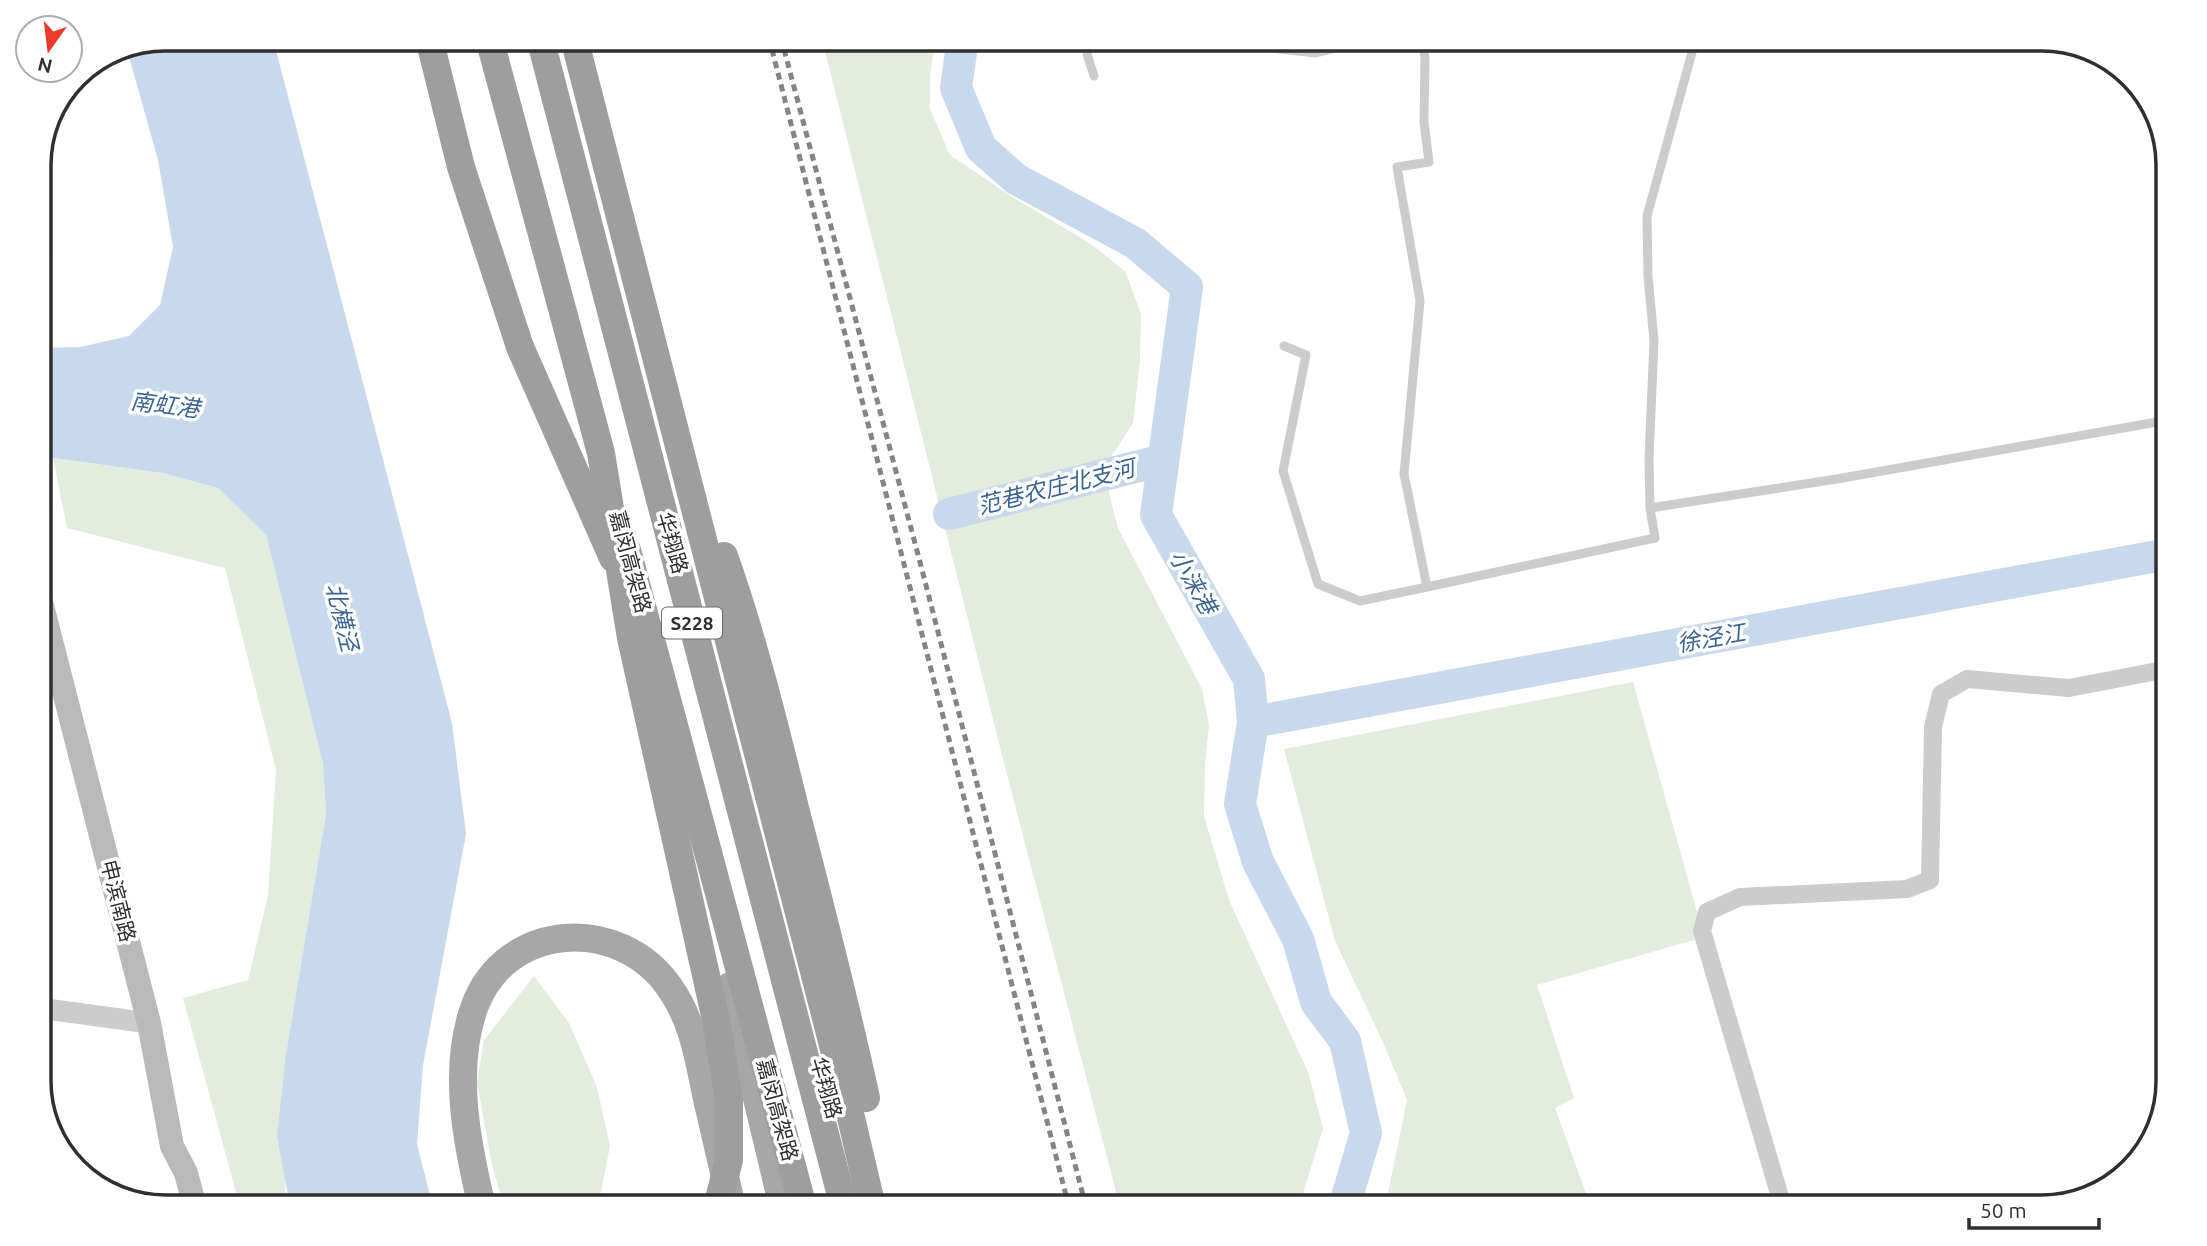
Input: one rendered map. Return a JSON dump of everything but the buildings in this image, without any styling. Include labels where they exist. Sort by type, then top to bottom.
[{"type":"highway","points":[[432,51],[461,167],[520,347],[638,615]]},
{"type":"highway","name":"嘉闵高架路","points":[[493,51],[800,1195]]},
{"type":"highway","name":"嘉闵高架路","points":[[541,51],[841,1195]]},
{"type":"highway","points":[[577,51],[845,1092],[869,1195]]},
{"type":"highway","points":[[672,419],[744,614],[843,992],[874,1134],[883,1195]]},
{"type":"highway","points":[[601,453],[631,638],[716,1020],[729,1100],[729,1160],[720,1195]]},
{"type":"main road","points":[[499,51],[780,1195]]},
{"type":"main road","name":"华翔路","points":[[541,51],[631,398],[855,1195]]},
{"type":"main road","name":"申滨南路","points":[[51,641],[149,1023],[172,1146],[186,1173],[192,1195]]},
{"type":"main road","points":[[479,1195],[466,1129],[464,1097],[464,1058],[474,1008],[483,988],[499,968],[519,953],[543,942],[570,936],[593,938],[634,953],[650,964],[676,997],[690,1030],[729,1195]]},
{"type":"street","points":[[1779,1195],[1702,931],[1707,912],[1740,898],[1907,889],[1930,880],[1933,727],[1941,694],[1967,678],[2069,688],[2156,671]]},
{"type":"street","points":[[51,1010],[149,1023]]},
{"type":"lane","points":[[1087,51],[1094,76]]},
{"type":"lane","points":[[1298,51],[1324,51]]},
{"type":"lane","points":[[1424,51],[1424,122],[1429,162],[1398,167],[1420,301],[1404,474],[1427,587]]},
{"type":"lane","points":[[1284,346],[1306,355],[1283,471],[1318,584],[1360,601],[1655,538],[1650,508],[1649,458],[1654,341],[1647,216],[1692,51]]},
{"type":"lane","points":[[1650,508],[1837,479],[2156,422]]},
{"type":"green space","points":[[825,51],[933,51],[930,109],[950,155],[1011,196],[1091,244],[1125,271],[1141,314],[1140,360],[1133,423],[1111,457],[1109,493],[1118,528],[1202,689],[1209,725],[1204,816],[1229,900],[1308,1072],[1323,1128],[1303,1195],[1117,1195],[1004,763]]},
{"type":"green space","points":[[53,458],[162,473],[218,488],[266,535],[323,764],[326,814],[286,1054],[286,1195],[237,1195],[183,998],[248,980],[268,896],[276,770],[225,568],[67,528]]},
{"type":"green space","points":[[1633,682],[1704,937],[1537,985],[1574,1098],[1555,1108],[1587,1195],[1387,1195],[1407,1100],[1335,941],[1284,749]]},
{"type":"green space","points":[[534,976],[569,1023],[597,1087],[610,1146],[600,1195],[501,1195],[492,1165],[477,1082],[484,1040]]},
{"type":"water","points":[[165,51],[276,51],[452,723],[466,834],[423,1065],[417,1144],[430,1195],[288,1195],[277,1136],[286,1054],[326,814],[323,764],[266,535],[218,488],[162,473],[51,458],[51,348],[80,347],[129,336],[160,305],[173,247],[158,160],[129,57]]},
{"type":"waterway","name":"小涞港","points":[[961,51],[956,88],[981,148],[1016,179],[1135,243],[1187,287],[1156,515],[1249,679],[1253,722],[1240,804],[1258,862],[1298,939],[1316,1002],[1345,1041],[1366,1133],[1348,1195]]},
{"type":"waterway","name":"范巷农庄北支河","points":[[949,514],[1163,460]]},
{"type":"waterway","name":"徐泾江","points":[[1253,722],[2156,556]]},
{"type":"railway","points":[[772,51],[1066,1195]]},
{"type":"railway","points":[[784,51],[920,562],[1083,1195]]},
{"type":"water label","name":"南虹港","points":[[165,405]]},
{"type":"water label","name":"北横泾","points":[[342,617]]}]
